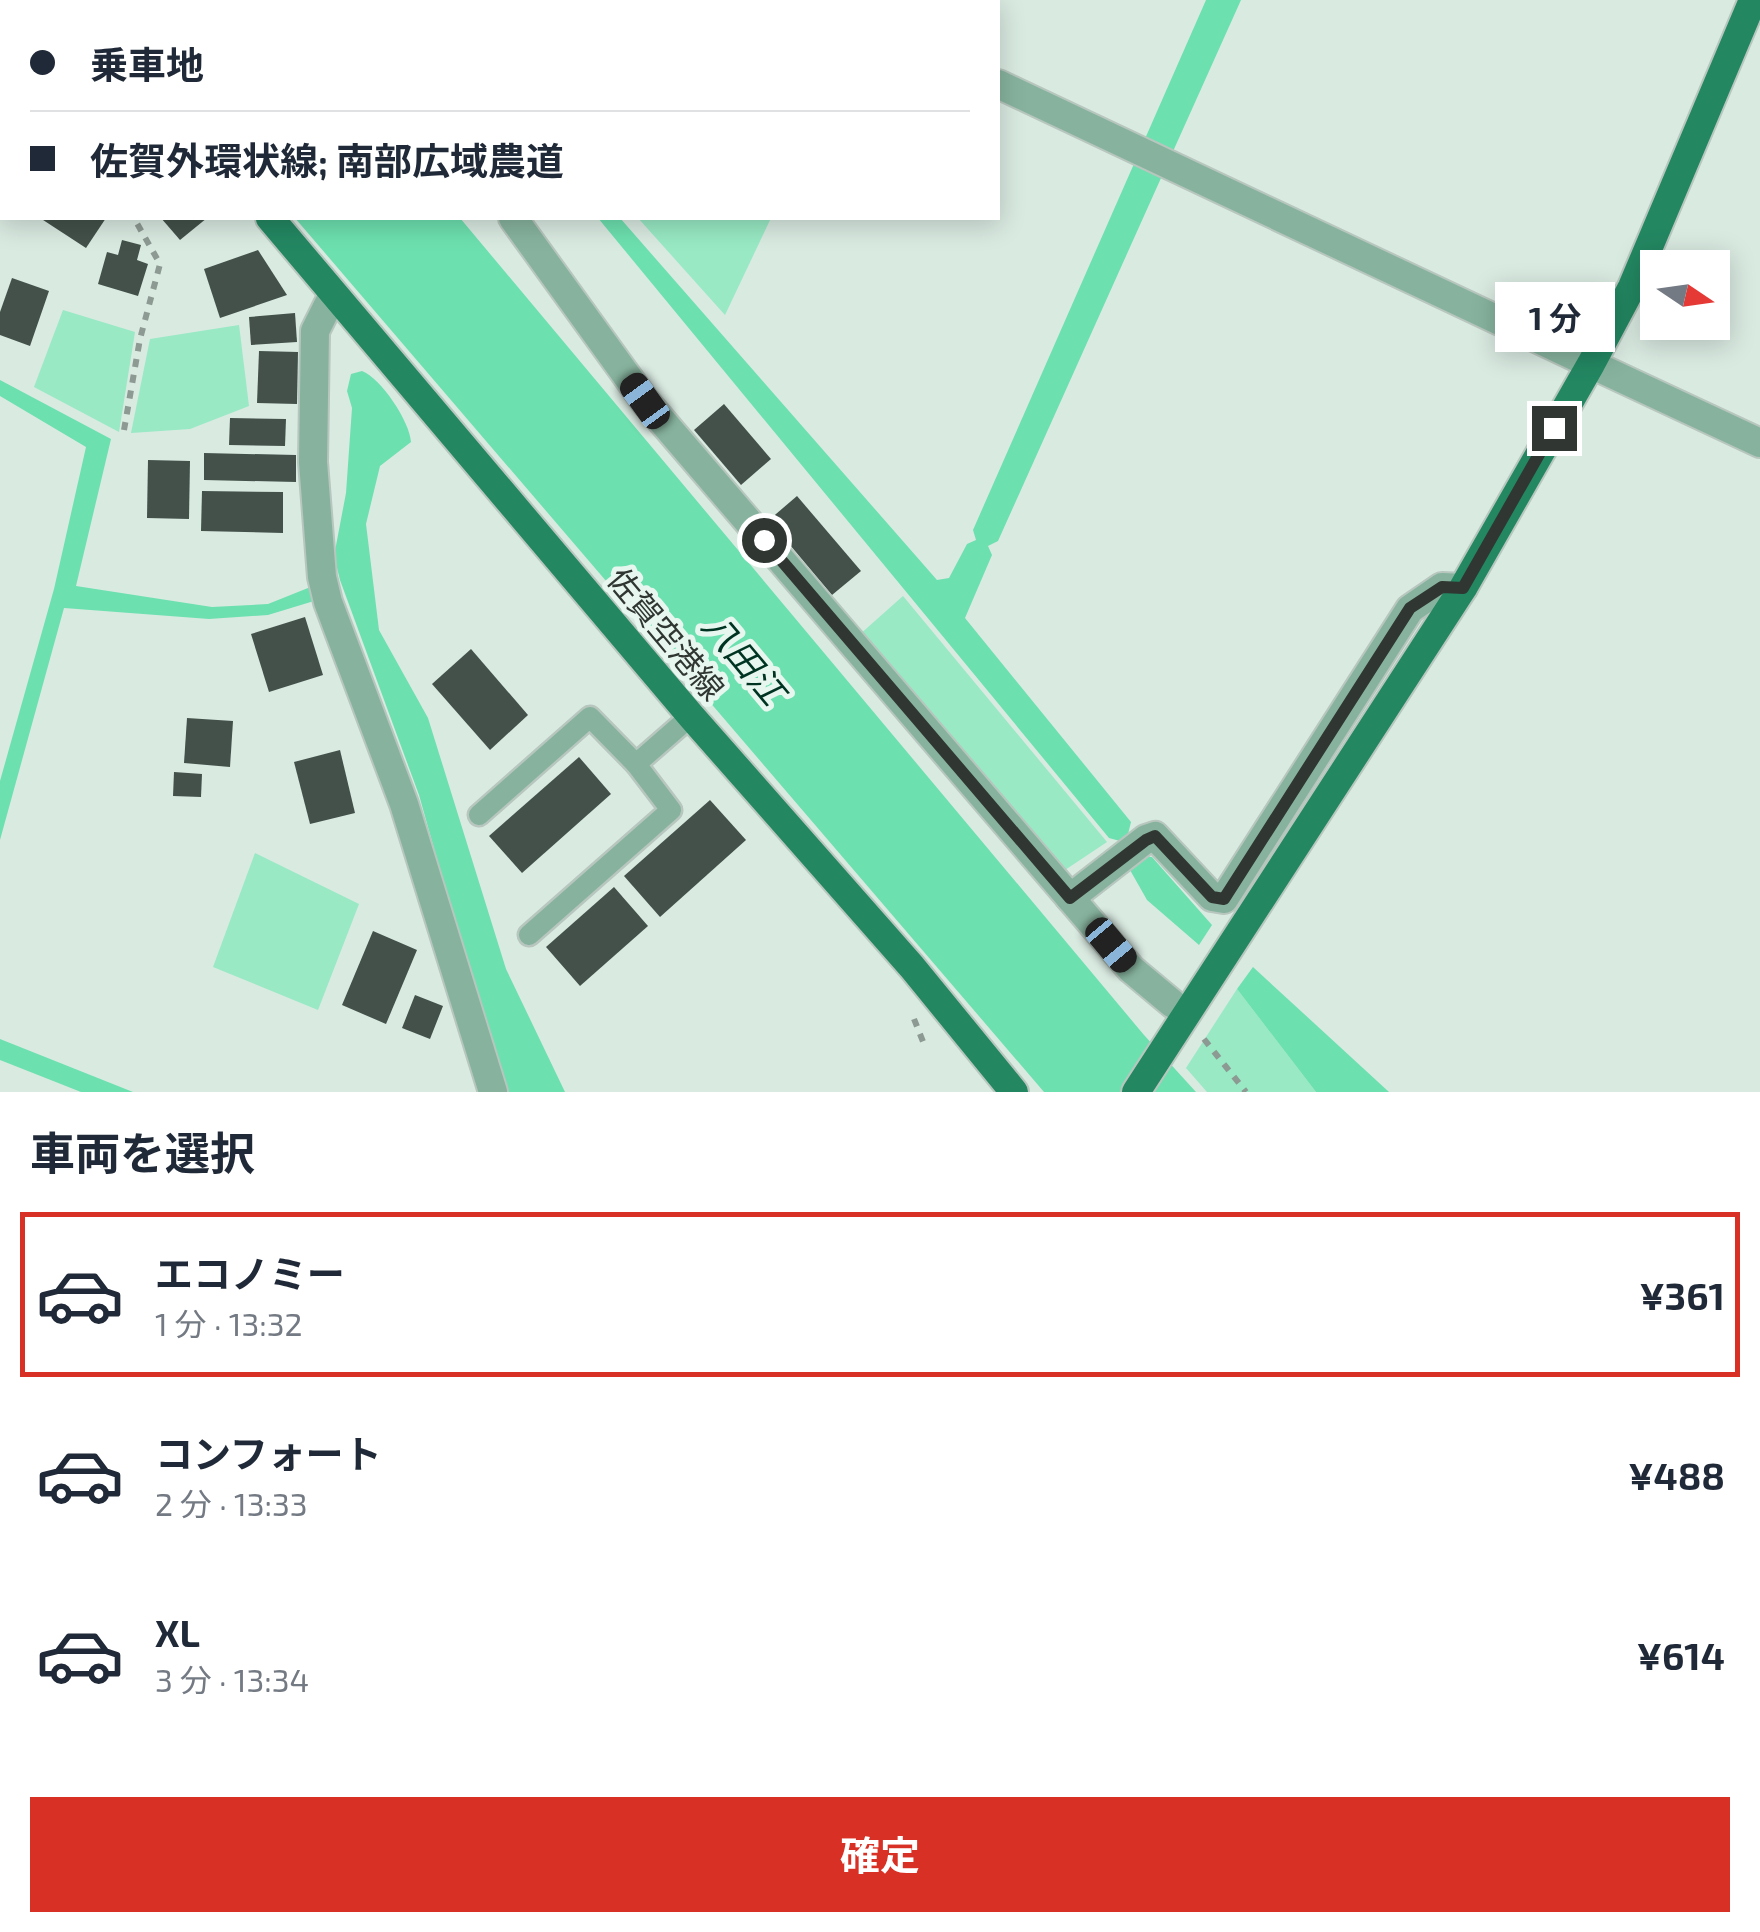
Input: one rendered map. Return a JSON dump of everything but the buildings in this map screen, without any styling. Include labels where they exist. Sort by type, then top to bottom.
[{"type":"main road","points":[[1136,1092],[1186,1032],[1463,588],[1591,364],[1632,286],[1753,0]]},
{"type":"main road","name":"佐賀空港線","points":[[272,220],[691,716],[912,967],[1014,1092]]},
{"type":"street","points":[[1000,85],[1760,443]]},
{"type":"street","points":[[514,220],[645,401],[1131,969],[1173,1004]]},
{"type":"street","points":[[333,295],[315,331],[313,462],[325,590],[404,804],[493,1092]]},
{"type":"street","points":[[1070,898],[1155,836],[1212,897],[1224,899],[1410,608],[1442,587],[1463,588]]},
{"type":"lane","points":[[636,764],[691,716]]},
{"type":"lane","points":[[479,816],[590,717],[636,764],[672,810],[529,935]]},
{"type":"path","points":[[124,430],[140,340],[160,264],[135,220]]},
{"type":"path","points":[[1186,1032],[1246,1092]]},
{"type":"shaded area","points":[[640,220],[770,220],[725,315]]},
{"type":"shaded area","points":[[63,310],[135,332],[119,432],[34,387]]},
{"type":"shaded area","points":[[239,325],[249,406],[190,429],[131,433],[150,339]]},
{"type":"shaded area","points":[[903,596],[1107,842],[1065,870],[858,636]]},
{"type":"shaded area","points":[[255,853],[359,904],[318,1010],[213,967]]},
{"type":"shaded area","points":[[1237,989],[1316,1092],[1207,1092],[1186,1068]]},
{"type":"water","points":[[1206,0],[1241,0],[998,541],[988,546],[992,555],[965,618],[1131,822],[1128,834],[1144,856],[1152,857],[1212,925],[1199,945],[1147,900],[1130,870],[1136,863],[1120,841],[1109,838],[600,220],[622,220],[937,580],[949,578],[967,544],[976,540],[973,530]]},
{"type":"water","name":"八田江","points":[[297,220],[462,220],[1144,1035],[1196,1092],[1044,1092]]},
{"type":"water","points":[[362,371],[378,382],[393,402],[406,423],[411,442],[380,466],[366,524],[379,630],[428,718],[506,969],[565,1092],[508,1092],[465,959],[419,795],[340,580],[334,556],[346,493],[352,408],[347,391],[351,374]]},
{"type":"water","points":[[0,380],[111,439],[76,586],[212,607],[268,604],[313,586],[314,601],[268,615],[209,619],[64,608],[0,840],[0,781],[54,589],[86,447],[0,396]]},
{"type":"water","points":[[1253,967],[1389,1092],[1316,1092],[1237,989]]},
{"type":"water","points":[[0,1039],[133,1092],[81,1092],[0,1060]]},
{"type":"route","points":[[764,540],[1070,898],[1155,836],[1212,897],[1224,899],[1410,608],[1442,587],[1463,588],[1554,428]]}]
